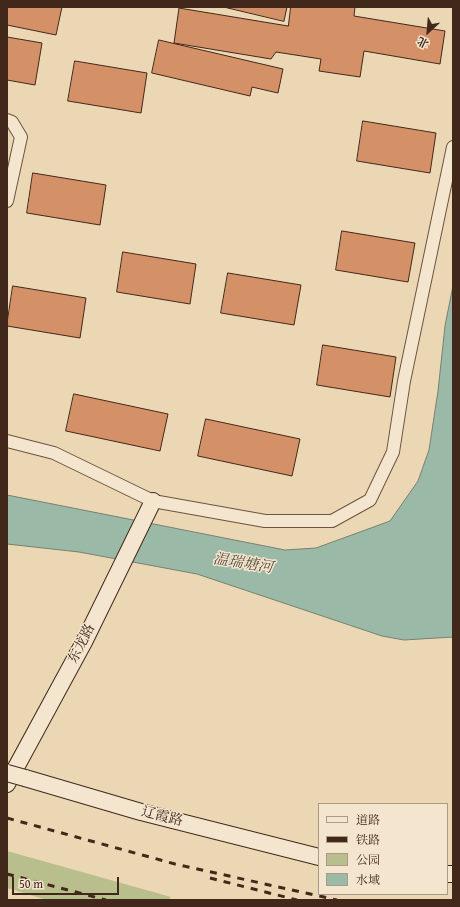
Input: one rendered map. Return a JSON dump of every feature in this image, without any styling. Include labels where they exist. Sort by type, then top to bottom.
[{"type":"street","points":[[7,120],[12,122],[22,137],[7,201]]},
{"type":"street","points":[[7,440],[54,453],[151,506],[265,521],[332,521],[370,500],[393,452],[404,381],[453,147]]},
{"type":"street","name":"东龙路","points":[[7,784],[84,642],[151,506]]},
{"type":"street","name":"辽霞路","points":[[7,773],[141,812],[318,857]]},
{"type":"green space","points":[[7,851],[171,897],[168,900],[47,900],[7,888]]},
{"type":"water","name":"温瑞塘河","points":[[453,286],[453,637],[404,640],[382,636],[197,574],[79,552],[7,544],[7,495],[285,550],[316,548],[390,521],[418,481],[429,450],[438,391],[445,326]]},
{"type":"building","points":[[7,7],[62,7],[56,35],[7,25]]},
{"type":"building","points":[[224,7],[287,7],[284,21]]},
{"type":"building","points":[[291,7],[355,7],[354,16],[445,31],[440,64],[364,51],[360,77],[319,71],[321,59],[276,52],[271,59],[174,43],[179,8],[288,26]]},
{"type":"building","points":[[7,37],[42,43],[35,85],[7,80]]},
{"type":"building","points":[[159,40],[283,69],[278,93],[252,87],[250,96],[152,73]]},
{"type":"building","points":[[75,61],[147,73],[141,113],[68,101]]},
{"type":"building","points":[[363,121],[436,133],[430,173],[357,161]]},
{"type":"building","points":[[33,173],[106,185],[100,225],[27,213]]},
{"type":"building","points":[[342,231],[415,243],[408,282],[336,270]]},
{"type":"building","points":[[123,252],[196,264],[190,304],[117,292]]},
{"type":"building","points":[[228,273],[301,285],[294,325],[221,313]]},
{"type":"building","points":[[13,286],[86,298],[80,338],[7,326]]},
{"type":"building","points":[[323,345],[396,357],[390,397],[317,385]]},
{"type":"building","points":[[74,394],[168,414],[160,451],[66,431]]},
{"type":"building","points":[[206,419],[300,439],[292,476],[198,456]]},
{"type":"railway","points":[[7,818],[175,864],[337,900]]},
{"type":"railway","points":[[7,874],[106,900]]},
{"type":"railway","points":[[210,878],[297,900]]}]
